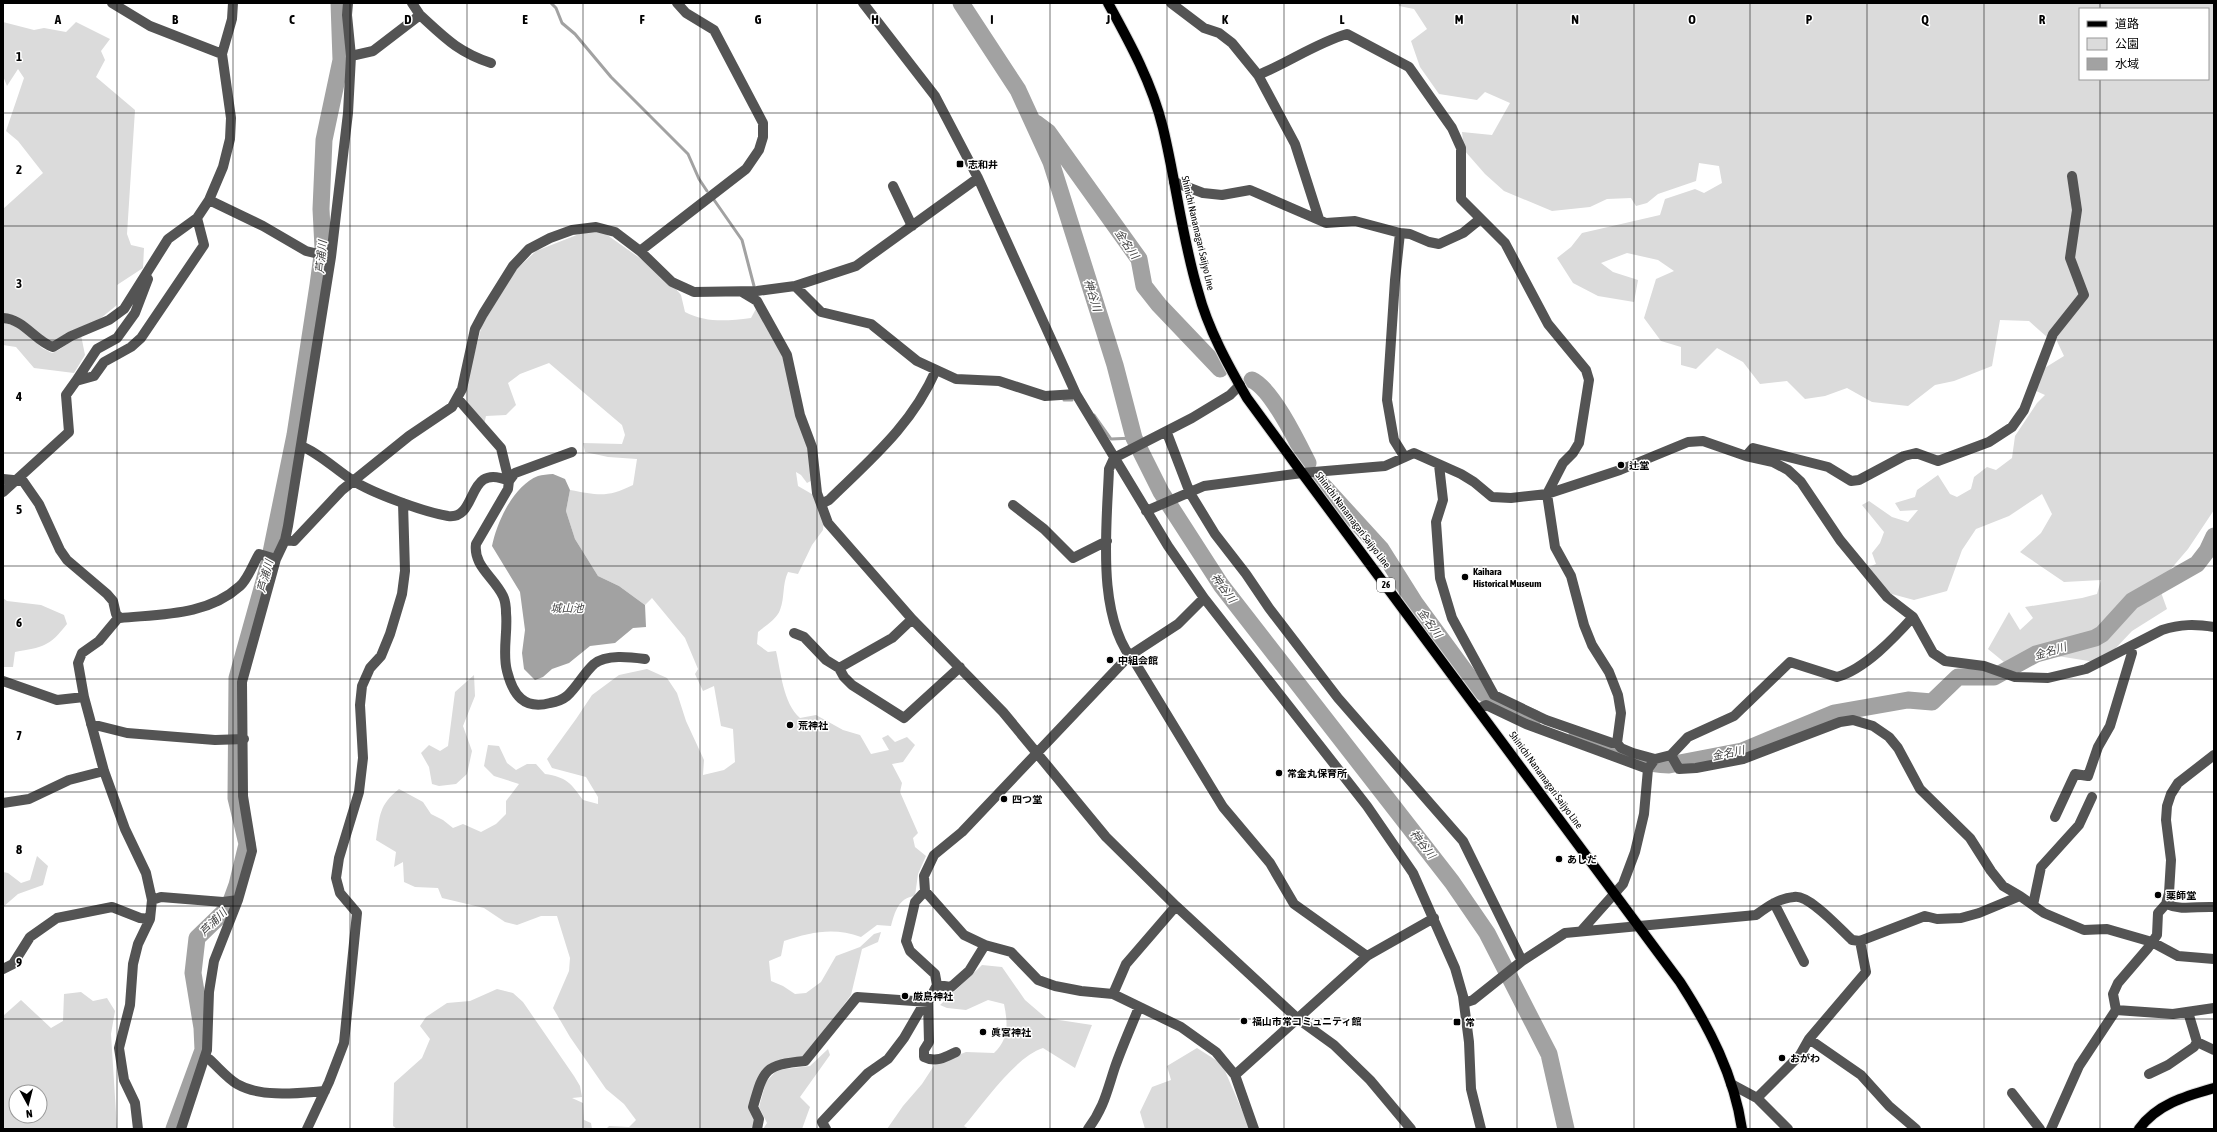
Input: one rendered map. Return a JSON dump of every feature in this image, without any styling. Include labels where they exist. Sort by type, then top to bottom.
[{"type":"main road","name":"Shinichi Nanamagari Saijyo Line","points":[[1108,3],[1136,53],[1150,88],[1163,127],[1198,292],[1209,323],[1247,398],[1680,982],[1701,1015],[1717,1047],[1739,1109],[1742,1129]]},
{"type":"main road","points":[[2139,1129],[2152,1113],[2173,1101],[2214,1088]]},
{"type":"street","points":[[112,3],[150,26],[222,54]]},
{"type":"street","points":[[3,318],[22,325],[46,345],[53,347],[71,336],[109,320],[124,309],[168,239],[197,218],[209,200],[223,167],[230,139],[231,118],[222,54],[232,19],[233,3]]},
{"type":"street","points":[[181,1129],[207,1050],[209,992],[214,961],[233,901],[252,851],[243,796],[239,740],[242,682],[271,557],[285,540],[301,446],[329,257],[348,113],[351,56],[347,15],[348,3]]},
{"type":"street","points":[[412,3],[420,15],[454,46],[471,56],[491,63]]},
{"type":"street","points":[[640,250],[746,169],[759,150],[764,137],[763,123],[714,30],[686,13],[677,3]]},
{"type":"street","points":[[863,3],[935,96],[978,178],[1076,394],[1116,457],[1146,511],[1204,598],[1367,806],[1413,873],[1455,968],[1464,1003],[1469,1042],[1471,1089],[1481,1129]]},
{"type":"street","points":[[1171,3],[1204,28],[1219,33],[1232,43],[1258,75],[1295,144],[1319,219]]},
{"type":"street","points":[[351,56],[373,51],[420,15]]},
{"type":"street","points":[[1258,75],[1287,63],[1334,38],[1347,34],[1409,67],[1452,128],[1461,148],[1461,199],[1480,220],[1505,243],[1548,324],[1586,370],[1589,380],[1579,443],[1573,453],[1563,463],[1552,487],[1547,494],[1555,546],[1571,576],[1584,625],[1592,645],[1609,672],[1618,695],[1621,713],[1617,743],[1621,748],[1655,759],[1671,755],[1688,737],[1734,716],[1790,662],[1837,677],[1842,676],[1858,667],[1897,636],[1913,617]]},
{"type":"street","points":[[1746,456],[1753,448],[1828,467],[1852,481],[1859,480],[1904,456],[1916,453],[1938,461],[1989,442],[2012,427],[2024,410],[2053,334],[2084,295],[2070,258],[2077,210],[2075,186],[2072,176]]},
{"type":"street","points":[[285,540],[294,540],[353,481],[409,436],[444,414],[452,407],[458,399],[475,329],[513,266],[529,248],[572,230],[596,227],[615,232],[640,250],[672,282],[694,292],[742,292],[795,286],[856,266],[978,178]]},
{"type":"street","points":[[1174,182],[1203,193],[1222,195],[1250,190],[1319,219],[1326,224],[1355,221],[1400,234],[1410,234],[1439,244],[1463,233],[1480,220]]},
{"type":"street","points":[[893,186],[912,226]]},
{"type":"street","points":[[209,200],[263,226],[306,251],[329,257]]},
{"type":"street","points":[[76,381],[94,376],[104,362],[131,347],[141,338],[204,245],[197,218]]},
{"type":"street","points":[[1400,234],[1395,280],[1388,400],[1394,440],[1404,456]]},
{"type":"street","points":[[3,492],[69,432],[66,395],[97,349],[117,338],[135,313],[158,254]]},
{"type":"street","points":[[795,286],[821,312],[871,324],[917,361],[956,379],[999,381],[1045,396],[1076,394]]},
{"type":"street","points":[[742,292],[757,301],[787,355],[800,415],[812,447],[817,493],[828,523],[859,556],[912,619],[960,667],[1036,751],[1106,838],[1176,906],[1298,1019],[1344,1055],[1370,1080],[1411,1129]]},
{"type":"street","points":[[821,504],[829,500],[898,433],[926,394],[936,370]]},
{"type":"street","points":[[1240,385],[1230,395],[1166,433],[1153,437],[1116,457],[1110,469],[1107,541],[1108,593],[1116,626],[1128,656],[1136,664],[1223,807],[1270,863],[1294,904],[1367,956]]},
{"type":"street","points":[[458,399],[501,448],[509,481],[508,489],[476,544],[475,552],[478,561],[503,596],[506,614],[506,669],[517,694],[523,702],[534,706],[558,701],[566,697],[595,663],[606,659],[629,657],[644,659]]},
{"type":"street","points":[[1166,433],[1190,493],[1215,534],[1246,574],[1269,608],[1338,698],[1464,841],[1522,961]]},
{"type":"street","points":[[1146,511],[1204,486],[1302,473],[1385,466],[1404,456],[1414,453],[1474,482],[1492,497],[1511,498],[1547,494],[1620,470],[1688,442],[1703,440],[1746,456],[1773,462],[1788,470],[1801,482],[1840,540],[1887,597],[1913,617],[1933,653],[1945,661],[1994,669],[2015,677],[2030,679],[2068,675],[2086,669],[2130,646],[2175,626],[2192,623],[2214,627]]},
{"type":"street","points":[[301,446],[353,481],[403,503],[450,516],[460,513],[466,508],[479,484],[485,478],[498,476],[509,481]]},
{"type":"street","points":[[509,481],[515,473],[572,452]]},
{"type":"street","points":[[1439,465],[1443,500],[1436,522],[1440,578],[1452,618],[1494,695],[1546,720],[1612,743],[1617,743]]},
{"type":"street","points":[[3,479],[23,481],[39,504],[60,550],[67,560],[108,594],[119,617]]},
{"type":"street","points":[[307,1129],[325,1091],[344,1044],[357,913],[340,893],[336,878],[339,858],[359,792],[362,758],[360,705],[362,686],[370,668],[380,656],[390,634],[402,594],[406,571],[403,503]]},
{"type":"street","points":[[1013,504],[1044,529],[1073,558],[1107,541]]},
{"type":"street","points":[[138,1129],[135,1103],[124,1080],[119,1048],[130,1005],[133,964],[138,944],[150,919],[152,900],[146,873],[125,829],[104,771],[84,697],[78,663],[82,653],[103,636],[119,617],[200,609],[228,595],[241,585],[259,554],[271,557]]},
{"type":"street","points":[[1204,598],[1178,624],[1128,656],[1036,751],[962,832],[934,856],[924,876],[925,891],[964,935],[985,945],[1011,952],[1038,980],[1055,986],[1081,991],[1113,994],[1181,1027],[1216,1052],[1235,1075],[1254,1129]]},
{"type":"street","points":[[839,668],[892,638],[912,619]]},
{"type":"street","points":[[794,633],[804,637],[826,660],[839,668],[844,677],[852,685],[904,718],[960,667]]},
{"type":"street","points":[[2055,817],[2074,774],[2088,776],[2098,747],[2110,726],[2132,653],[2130,646]]},
{"type":"street","points":[[3,681],[57,700],[84,697]]},
{"type":"street","points":[[1478,709],[1486,705],[1526,724],[1648,770]]},
{"type":"street","points":[[1671,755],[1678,769],[1696,768],[1743,759],[1840,722],[1853,720],[1873,726],[1889,737],[1898,748],[1920,789],[1970,838],[2003,886],[2044,913],[2084,930],[2107,929],[2152,942],[2178,956],[2214,960]]},
{"type":"street","points":[[91,724],[127,733],[239,740]]},
{"type":"street","points":[[2051,1129],[2079,1066],[2116,1010],[2113,994],[2118,983],[2157,935],[2158,913],[2166,904],[2169,893],[2171,860],[2166,820],[2167,806],[2171,794],[2178,784],[2214,756]]},
{"type":"street","points":[[1582,930],[1613,892],[1623,884],[1634,852],[1644,814],[1648,770],[1655,759]]},
{"type":"street","points":[[3,802],[29,799],[69,780],[104,771]]},
{"type":"street","points":[[2032,905],[2041,867],[2079,825],[2092,797]]},
{"type":"street","points":[[826,1129],[822,1122],[868,1073],[888,1059],[904,1038],[922,1007],[928,1002],[937,986],[935,974],[910,951],[906,941],[915,902],[925,891]]},
{"type":"street","points":[[1464,1003],[1473,1000],[1486,991],[1522,961],[1565,933],[1582,930],[1639,927],[1756,915],[1774,903],[1795,896],[1807,900],[1852,940],[1860,941],[1925,916],[1937,919],[1961,918],[1979,913],[2020,896]]},
{"type":"street","points":[[152,900],[161,897],[233,901]]},
{"type":"street","points":[[1774,903],[1804,962]]},
{"type":"street","points":[[2166,904],[2190,909],[2202,906],[2214,907]]},
{"type":"street","points":[[1113,994],[1126,964],[1176,906]]},
{"type":"street","points":[[3,970],[13,964],[30,937],[57,918],[112,907],[140,918],[150,919]]},
{"type":"street","points":[[1235,1075],[1367,956],[1434,918]]},
{"type":"street","points":[[1757,1098],[1800,1055],[1809,1039],[1866,972],[1860,941]]},
{"type":"street","points":[[937,986],[951,987],[969,971],[985,945]]},
{"type":"street","points":[[757,1129],[759,1119],[753,1107],[760,1081],[767,1070],[782,1063],[806,1061],[857,998],[928,1002]]},
{"type":"street","points":[[928,1002],[928,1042],[924,1050],[924,1057],[931,1060],[956,1052]]},
{"type":"street","points":[[1088,1129],[1100,1113],[1115,1068],[1139,1006]]},
{"type":"street","points":[[2116,1010],[2173,1014],[2214,1008]]},
{"type":"street","points":[[2188,1012],[2197,1042],[2214,1050]]},
{"type":"street","points":[[1809,1039],[1861,1075],[1888,1106],[1916,1129]]},
{"type":"street","points":[[2149,1074],[2168,1065],[2194,1047],[2197,1042]]},
{"type":"street","points":[[205,1058],[209,1059],[237,1084],[251,1089],[285,1094],[325,1091]]},
{"type":"street","points":[[1731,1084],[1757,1098],[1788,1129]]},
{"type":"street","points":[[2012,1093],[2040,1129]]},
{"type":"green space","points":[[1398,3],[2214,3],[2214,510],[2188,549],[2158,584],[2167,609],[2132,631],[2113,651],[2095,662],[2045,654],[2027,656],[2010,667],[1988,649],[2009,612],[2020,630],[2033,618],[2025,607],[2082,598],[2097,594],[2101,580],[2064,582],[2020,552],[2041,533],[2052,514],[2042,494],[2009,516],[1976,529],[1962,550],[1947,591],[1914,600],[1888,593],[1866,568],[1876,564],[1872,553],[1880,543],[1884,532],[1862,505],[1869,501],[1892,517],[1908,522],[1918,510],[1900,511],[1895,503],[1915,497],[1917,490],[1938,475],[1950,494],[1957,497],[1971,489],[1974,477],[1987,467],[1996,470],[2012,458],[2015,436],[2037,403],[2045,395],[2034,390],[2043,369],[2064,356],[2055,337],[2048,338],[2029,321],[2000,320],[1992,366],[1954,381],[1935,385],[1908,406],[1872,402],[1847,388],[1825,396],[1805,399],[1787,381],[1760,384],[1743,362],[1717,348],[1696,369],[1681,365],[1681,347],[1661,341],[1644,318],[1656,279],[1674,271],[1658,260],[1627,253],[1601,263],[1613,272],[1638,280],[1634,302],[1598,296],[1573,283],[1557,258],[1571,247],[1582,233],[1660,215],[1665,199],[1695,189],[1704,193],[1722,183],[1719,166],[1699,163],[1696,181],[1658,194],[1647,203],[1636,206],[1631,198],[1607,199],[1590,207],[1552,211],[1504,191],[1485,174],[1464,150],[1462,132],[1492,135],[1510,103],[1485,92],[1477,100],[1439,94],[1420,67],[1411,41],[1427,29],[1414,9],[1399,6]]},
{"type":"green space","points":[[3,22],[34,30],[44,28],[66,32],[76,22],[110,39],[101,51],[105,60],[96,77],[135,110],[127,234],[131,245],[144,248],[143,268],[117,285],[117,305],[96,322],[68,332],[54,342],[42,337],[17,316],[3,314],[3,209],[43,173],[18,141],[6,131],[24,78],[18,69],[7,86],[3,76]]},
{"type":"green space","points":[[587,231],[603,232],[665,276],[681,295],[685,312],[693,316],[709,320],[751,318],[757,307],[784,357],[820,476],[807,483],[801,475],[796,472],[798,486],[817,497],[824,517],[823,530],[812,545],[798,574],[788,572],[780,610],[774,619],[758,632],[757,644],[768,652],[776,651],[786,696],[794,712],[800,718],[816,715],[843,730],[860,735],[871,754],[889,750],[882,738],[888,735],[895,742],[907,737],[915,745],[903,762],[892,764],[902,783],[900,792],[918,833],[913,838],[915,847],[926,856],[918,874],[915,896],[909,897],[898,906],[891,926],[877,925],[861,937],[832,931],[813,933],[794,938],[784,941],[781,956],[769,961],[771,981],[783,986],[795,994],[806,993],[821,982],[836,956],[860,947],[874,934],[881,932],[878,942],[862,949],[851,995],[811,1049],[803,1057],[760,1075],[756,1121],[751,1129],[606,1129],[609,1126],[629,1127],[636,1120],[624,1104],[606,1089],[570,1037],[553,1008],[569,971],[570,958],[557,916],[541,916],[517,925],[505,922],[484,908],[442,898],[438,888],[415,887],[404,882],[403,862],[394,867],[396,852],[376,840],[380,817],[384,806],[392,795],[399,789],[423,802],[431,814],[443,820],[453,828],[463,824],[481,832],[496,824],[506,814],[506,801],[519,784],[494,776],[484,766],[488,745],[499,746],[507,763],[516,770],[527,764],[536,764],[545,774],[563,779],[571,785],[583,800],[598,804],[598,797],[586,777],[552,768],[547,759],[592,695],[619,675],[647,669],[667,678],[677,693],[686,721],[704,760],[703,775],[724,770],[735,762],[733,729],[721,726],[714,686],[703,691],[695,674],[698,669],[685,638],[652,598],[645,605],[619,586],[598,576],[575,539],[566,511],[570,490],[595,494],[609,494],[633,485],[637,459],[608,457],[585,452],[583,443],[622,444],[625,435],[622,425],[549,363],[520,374],[508,383],[516,405],[506,415],[486,416],[484,425],[467,407],[465,388],[482,325],[515,271],[536,251]]},
{"type":"green space","points":[[3,322],[23,329],[42,348],[52,353],[81,335],[85,355],[74,373],[34,368],[16,347],[3,345]]},
{"type":"green space","points":[[3,598],[7,601],[41,605],[64,615],[67,624],[61,632],[45,645],[15,652],[13,667],[3,667]]},
{"type":"green space","points":[[474,675],[475,696],[463,726],[472,751],[467,774],[456,784],[439,786],[432,784],[429,767],[421,753],[429,745],[440,751],[448,746],[455,692]]},
{"type":"green space","points":[[37,856],[48,866],[43,885],[18,894],[3,907],[3,872],[8,873],[21,883],[30,880]]},
{"type":"green space","points":[[982,965],[1002,967],[1025,1000],[1046,1018],[1092,1025],[1075,1068],[1043,1048],[1032,1053],[1000,1082],[964,1126],[969,1129],[887,1129],[903,1106],[922,1084],[935,1064],[966,1052],[994,1053],[999,1048],[1005,1036],[1007,1024],[1004,1004],[988,1000],[966,1010],[947,1008],[940,1005]]},
{"type":"green space","points":[[497,989],[513,993],[523,1002],[574,1076],[580,1086],[582,1097],[572,1098],[583,1103],[584,1120],[591,1123],[592,1129],[397,1129],[393,1126],[394,1083],[422,1058],[430,1039],[420,1026],[426,1017],[447,1003],[470,1001]]},
{"type":"green space","points":[[81,992],[93,1001],[107,998],[115,1011],[111,1034],[117,1129],[3,1129],[3,1016],[21,1000],[51,1028],[63,1021],[64,994]]},
{"type":"green space","points":[[1197,1048],[1222,1064],[1250,1129],[1145,1129],[1140,1112],[1152,1087],[1171,1080],[1167,1066]]},
{"type":"green space","points":[[828,1049],[830,1055],[800,1097],[810,1107],[802,1129],[763,1129],[767,1123],[759,1107],[766,1082],[777,1070],[810,1066]]},
{"type":"water","name":"城山池","points":[[553,474],[565,479],[570,490],[566,511],[575,539],[598,576],[619,586],[645,605],[646,627],[633,628],[615,643],[590,646],[569,663],[552,669],[543,677],[535,680],[524,669],[522,653],[525,630],[520,592],[492,546],[502,516],[514,496],[529,481],[538,476]]},
{"type":"waterway","name":"芦浦川","points":[[174,1129],[203,1050],[202,1028],[193,973],[197,938],[229,907],[237,885],[247,844],[236,798],[237,678],[268,567],[295,435],[318,285],[323,248],[321,209],[324,140],[341,60],[339,3]]},
{"type":"waterway","points":[[551,3],[556,8],[562,23],[575,34],[611,77],[688,154],[699,179],[707,191]]},
{"type":"waterway","name":"神谷川","points":[[961,3],[1018,90],[1051,162],[1115,365],[1134,438],[1161,492],[1221,585],[1452,882],[1487,933],[1549,1054],[1566,1129]]},
{"type":"waterway","name":"金名川","points":[[1036,123],[1048,132],[1139,259],[1144,286],[1159,305],[1220,369]]},
{"type":"waterway","points":[[712,197],[742,240],[754,286]]},
{"type":"waterway","name":"金名川","points":[[1252,380],[1260,385],[1276,405],[1284,417],[1308,463]]},
{"type":"waterway","points":[[1064,400],[1072,400]]},
{"type":"waterway","points":[[1094,415],[1111,439],[1134,438]]},
{"type":"waterway","name":"金名川","points":[[1318,480],[1381,549],[1415,603],[1478,689],[1496,702],[1534,718]]},
{"type":"waterway","name":"金名川","points":[[1577,735],[1645,762],[1669,765],[1742,751],[1834,713],[1908,700],[1932,702],[1958,677],[1994,677],[2036,654],[2095,638],[2102,634],[2132,601],[2197,564],[2207,551],[2214,536]]},
{"type":"place","name":"志和井","points":[[960,164]]},
{"type":"place","name":"辻堂","points":[[1621,465]]},
{"type":"place","name":"Kaihara Historical Museum","points":[[1465,577]]},
{"type":"place","name":"中組会館","points":[[1110,660]]},
{"type":"place","name":"荒神社","points":[[790,725]]},
{"type":"place","name":"常金丸保育所","points":[[1279,773]]},
{"type":"place","name":"四つ堂","points":[[1004,799]]},
{"type":"place","name":"あしだ","points":[[1559,859]]},
{"type":"place","name":"薬師堂","points":[[2158,895]]},
{"type":"place","name":"厳島神社","points":[[905,996]]},
{"type":"place","name":"福山市常コミュニティ館","points":[[1244,1021]]},
{"type":"place","name":"常","points":[[1457,1022]]},
{"type":"place","name":"眞宮神社","points":[[983,1032]]},
{"type":"place","name":"おがわ","points":[[1782,1058]]}]
